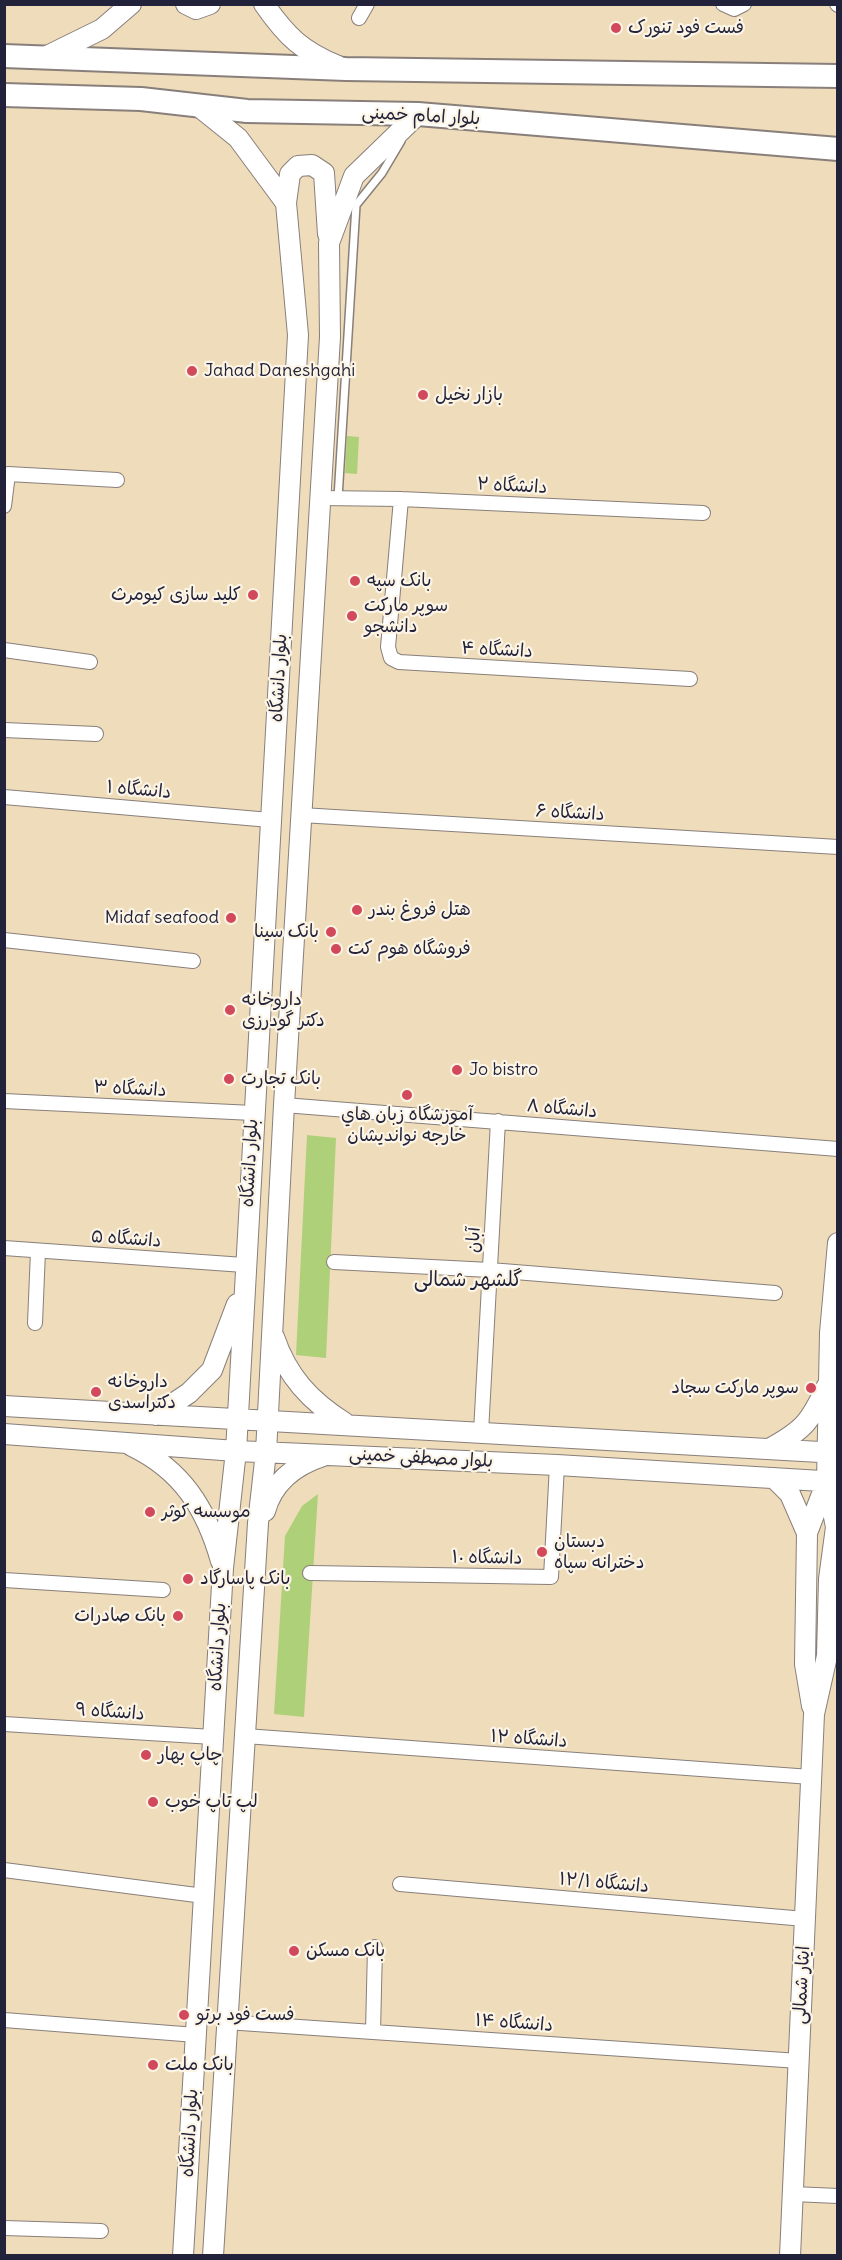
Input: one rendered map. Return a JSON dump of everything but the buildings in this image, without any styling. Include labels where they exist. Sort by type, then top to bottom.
[{"type":"main road","points":[[43,58],[102,29],[131,4]]},
{"type":"main road","points":[[186,4],[196,9],[210,4]]},
{"type":"main road","points":[[264,4],[281,29],[298,45],[313,56],[346,69]]},
{"type":"main road","points":[[4,56],[346,69],[832,77]]},
{"type":"main road","name":"بلوار امام خمینی","points":[[4,95],[141,99],[247,111],[418,114],[833,147]]},
{"type":"main road","points":[[197,105],[238,138],[286,203]]},
{"type":"main road","name":"بلوار دانشگاه","points":[[329,243],[354,176],[418,114]]},
{"type":"main road","name":"بلوار دانشگاه","points":[[183,2256],[223,1568],[236,1451],[298,335],[286,203],[290,174],[298,166],[312,165],[324,173],[329,243],[329,498],[301,815],[271,1326],[266,1452],[244,1736],[213,2256]]},
{"type":"main road","points":[[832,1482],[834,1387],[830,1333],[837,1243]]},
{"type":"main road","points":[[156,1415],[189,1393],[212,1370],[244,1275]]},
{"type":"main road","points":[[271,1326],[281,1357],[295,1382],[320,1408],[347,1424]]},
{"type":"main road","points":[[769,1449],[794,1435],[812,1418],[834,1387]]},
{"type":"main road","name":"بلوار مصطفی خمینی","points":[[4,1406],[833,1453]]},
{"type":"main road","name":"بلوار مصطفی خمینی","points":[[4,1434],[236,1451],[557,1465],[832,1482]]},
{"type":"main road","points":[[124,1443],[152,1456],[171,1469],[185,1486],[214,1537],[223,1568]]},
{"type":"main road","points":[[257,1546],[266,1507],[278,1485],[293,1469],[329,1454]]},
{"type":"main road","points":[[774,1478],[790,1494],[807,1533]]},
{"type":"main road","name":"ایثار شمالی","points":[[790,2256],[814,1714],[827,1656],[829,1579],[837,1526],[832,1482]]},
{"type":"main road","name":"ایثار شمالی","points":[[814,1714],[805,1665],[807,1533],[832,1482]]},
{"type":"street","points":[[359,18],[367,4]]},
{"type":"street","points":[[4,506],[8,474],[117,480]]},
{"type":"street","name":"دانشگاه ۲","points":[[329,498],[401,498],[703,513]]},
{"type":"street","name":"دانشگاه ۴","points":[[401,498],[388,646],[391,658],[399,662],[690,679]]},
{"type":"street","points":[[4,650],[90,662]]},
{"type":"street","points":[[4,730],[96,734]]},
{"type":"street","name":"دانشگاه ۱","points":[[4,797],[270,820]]},
{"type":"street","name":"دانشگاه ۶","points":[[301,815],[837,847]]},
{"type":"street","points":[[4,940],[193,961]]},
{"type":"street","name":"دانشگاه ۳","points":[[4,1101],[253,1113]]},
{"type":"street","name":"دانشگاه ۸","points":[[284,1105],[837,1149]]},
{"type":"street","name":"آبان","points":[[482,1432],[498,1122]]},
{"type":"street","name":"دانشگاه ۵","points":[[4,1248],[244,1275]]},
{"type":"street","points":[[35,1323],[38,1251]]},
{"type":"street","points":[[334,1262],[490,1270],[775,1293]]},
{"type":"street","name":"دانشگاه ۱۰","points":[[310,1573],[551,1577],[557,1465]]},
{"type":"street","points":[[4,1580],[163,1590]]},
{"type":"street","name":"دانشگاه ۹","points":[[4,1724],[213,1737]]},
{"type":"street","name":"دانشگاه ۱۲","points":[[244,1736],[811,1777]]},
{"type":"street","points":[[4,1870],[204,1896]]},
{"type":"street","name":"دانشگاه ۱۲/۱","points":[[400,1884],[805,1919]]},
{"type":"street","points":[[373,2032],[375,1947]]},
{"type":"street","points":[[4,2020],[196,2035]]},
{"type":"street","name":"دانشگاه ۱۴","points":[[226,2022],[799,2061]]},
{"type":"street","points":[[793,2194],[837,2196]]},
{"type":"street","points":[[4,2228],[101,2231]]},
{"type":"lane","points":[[329,498],[356,205],[382,173],[418,114]]},
{"type":"green space","points":[[347,436],[359,437],[357,474],[345,473]]},
{"type":"green space","points":[[307,1135],[336,1138],[326,1358],[296,1355]]},
{"type":"green space","points":[[318,1494],[304,1717],[274,1714],[285,1536],[302,1506]]},
{"type":"place","name":"فست فود تنورک","points":[[616,28]]},
{"type":"place","name":"Jahad Daneshgahi","points":[[192,371]]},
{"type":"place","name":"بازار نخیل","points":[[423,395]]},
{"type":"place","name":"بانک سپه","points":[[355,581]]},
{"type":"place","name":"کلید سازی کیومرث","points":[[253,595]]},
{"type":"place","name":"سوپر مارکت دانشجو","points":[[352,616]]},
{"type":"place","name":"هتل فروغ بندر","points":[[357,910]]},
{"type":"place","name":"Midaf seafood","points":[[231,918]]},
{"type":"place","name":"بانک سینا","points":[[331,932]]},
{"type":"place","name":"فروشگاه هوم کت","points":[[336,949]]},
{"type":"place","name":"داروخانه دکتر گودرزی","points":[[230,1010]]},
{"type":"place","name":"Jo bistro","points":[[457,1070]]},
{"type":"place","name":"بانک تجارت","points":[[229,1079]]},
{"type":"place","name":"آموزشگاه زبان هاي خارجه نوانديشان","points":[[407,1095]]},
{"type":"place","name":"سوپر مارکت سجاد","points":[[811,1388]]},
{"type":"place","name":"داروخانه دکتراسدی","points":[[96,1392]]},
{"type":"place","name":"موسسه کوثر","points":[[150,1512]]},
{"type":"place","name":"دبستان دخترانه سپاه","points":[[542,1552]]},
{"type":"place","name":"بانک پاسارگاد","points":[[188,1579]]},
{"type":"place","name":"بانک صادرات","points":[[178,1616]]},
{"type":"place","name":"چاپ بهار","points":[[146,1755]]},
{"type":"place","name":"لپ تاپ خوب","points":[[153,1802]]},
{"type":"place","name":"بانک مسکن","points":[[294,1951]]},
{"type":"place","name":"فست فود برتو","points":[[184,2015]]},
{"type":"place","name":"بانک ملت","points":[[153,2065]]},
{"type":"district","name":"گلشهر شمالی","points":[[468,1280]]}]
